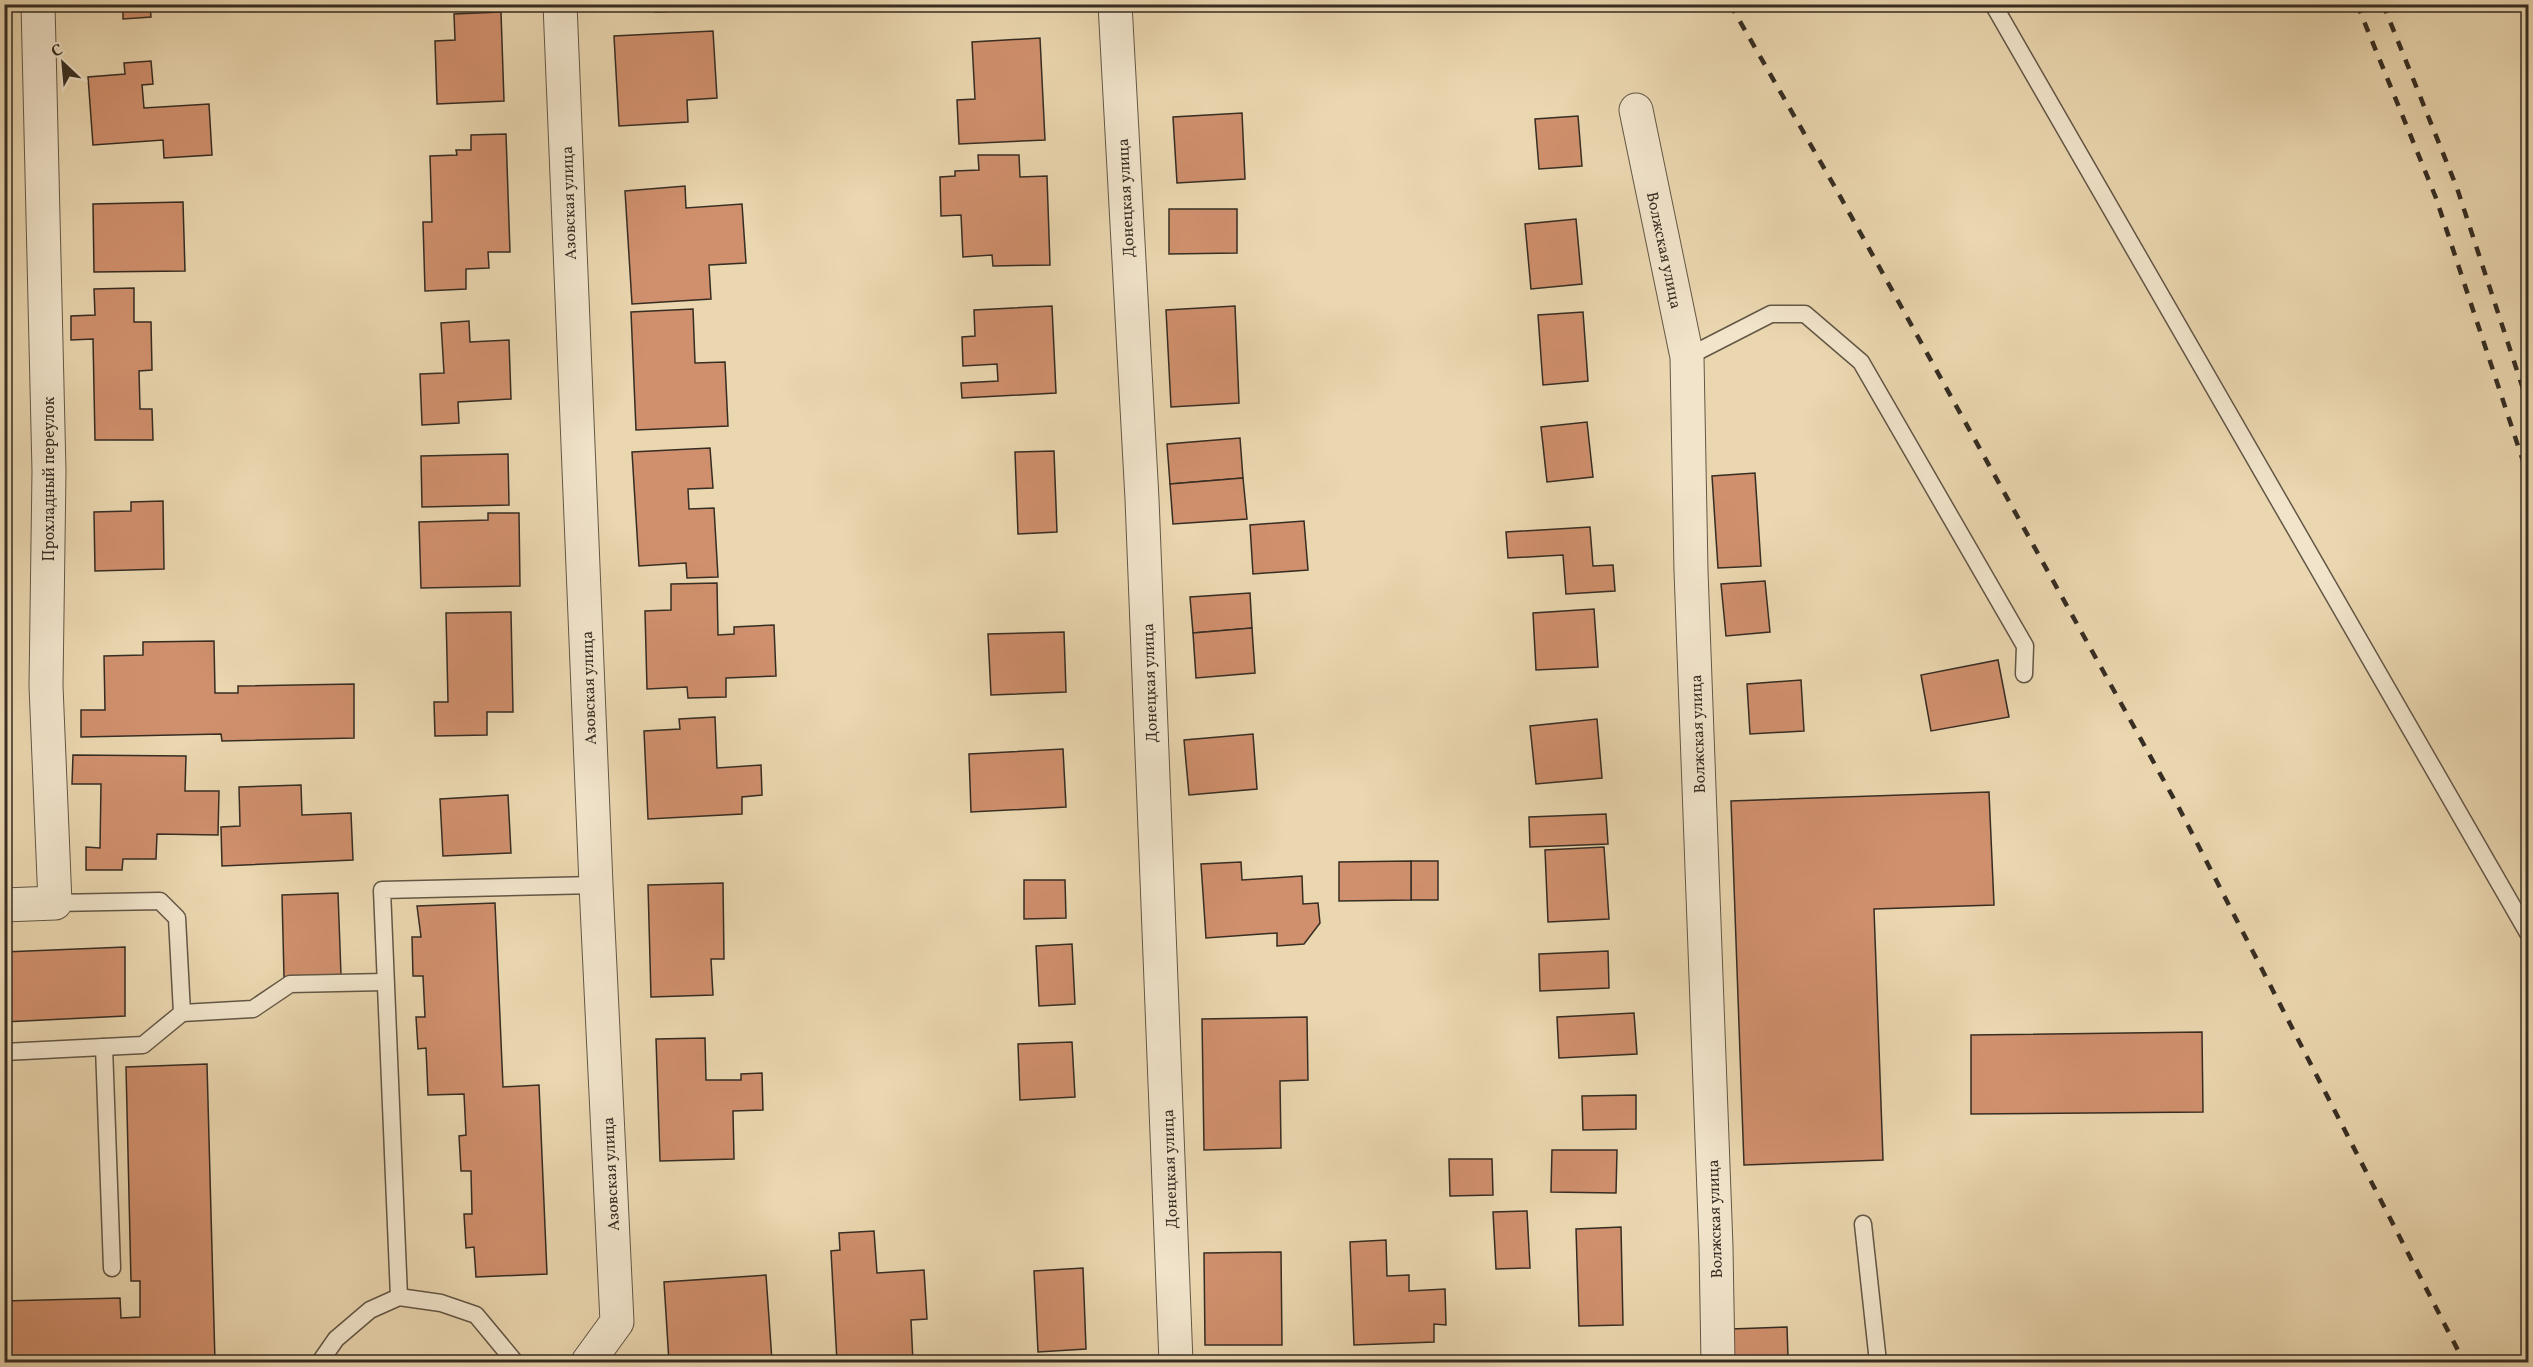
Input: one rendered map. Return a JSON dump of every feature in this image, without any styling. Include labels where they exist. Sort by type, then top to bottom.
[{"type":"street","name":"Прохладный переулок","points":[[38,4],[49,471],[46,686],[55,903]]},
{"type":"street","name":"Азовская улица","points":[[560,4],[596,885],[617,1322],[588,1362]]},
{"type":"street","name":"Донецкая улица","points":[[1115,4],[1142,511],[1176,1362]]},
{"type":"street","name":"Волжская улица","points":[[1636,110],[1687,357],[1691,572],[1716,1247],[1718,1362]]},
{"type":"street","points":[[4,905],[55,903]]},
{"type":"lane","points":[[1993,4],[2529,933]]},
{"type":"lane","points":[[1687,357],[1771,314],[1804,315],[1861,362],[2025,646],[2024,674]]},
{"type":"lane","points":[[399,1297],[382,890],[596,885]]},
{"type":"lane","points":[[55,903],[160,901],[177,918],[182,1013]]},
{"type":"lane","points":[[4,1052],[143,1045],[182,1013],[253,1009],[290,984],[385,982]]},
{"type":"lane","points":[[104,1047],[112,1268]]},
{"type":"lane","points":[[1863,1224],[1878,1362]]},
{"type":"lane","points":[[320,1362],[336,1339],[370,1310],[399,1297],[441,1302],[476,1315],[515,1362]]},
{"type":"building","points":[[86,4],[150,4],[151,17],[123,19],[123,7],[87,9]]},
{"type":"building","points":[[655,4],[700,4],[701,10],[655,12]]},
{"type":"building","points":[[501,12],[504,101],[437,104],[435,41],[455,40],[454,14]]},
{"type":"building","points":[[713,31],[717,98],[687,100],[688,122],[619,126],[614,36]]},
{"type":"building","points":[[1040,38],[1045,140],[959,144],[957,100],[975,99],[972,42]]},
{"type":"building","points":[[151,61],[153,84],[142,85],[144,108],[209,104],[212,155],[164,158],[163,140],[93,145],[88,77],[125,74],[124,63]]},
{"type":"building","points":[[1242,113],[1245,179],[1177,183],[1173,117]]},
{"type":"building","points":[[1578,116],[1582,166],[1539,169],[1535,119]]},
{"type":"building","points":[[506,134],[510,252],[488,252],[489,268],[466,269],[466,289],[425,291],[423,222],[432,222],[430,156],[457,155],[456,150],[471,150],[471,135]]},
{"type":"building","points":[[978,155],[1019,155],[1020,177],[1047,176],[1050,265],[993,266],[992,255],[963,257],[961,215],[941,216],[940,177],[955,176],[955,171],[979,170]]},
{"type":"building","points":[[685,186],[686,208],[742,204],[746,263],[709,265],[711,299],[632,304],[625,191]]},
{"type":"building","points":[[183,202],[185,271],[94,272],[93,204]]},
{"type":"building","points":[[1169,209],[1237,209],[1237,253],[1169,254]]},
{"type":"building","points":[[1576,219],[1582,284],[1531,289],[1525,224]]},
{"type":"building","points":[[134,288],[134,322],[151,322],[152,370],[139,371],[140,409],[152,409],[153,440],[95,440],[93,339],[71,340],[71,316],[95,315],[94,289]]},
{"type":"building","points":[[1052,306],[1056,393],[962,398],[961,383],[998,381],[997,364],[963,366],[962,337],[975,336],[974,310]]},
{"type":"building","points":[[1235,306],[1239,403],[1171,407],[1166,310]]},
{"type":"building","points":[[693,309],[695,363],[725,362],[728,426],[636,430],[631,312]]},
{"type":"building","points":[[1583,312],[1588,381],[1543,385],[1538,315]]},
{"type":"building","points":[[469,321],[470,342],[509,340],[511,399],[458,402],[459,423],[422,425],[420,374],[444,373],[441,323]]},
{"type":"building","points":[[1587,422],[1593,477],[1547,482],[1541,427]]},
{"type":"building","points":[[1240,438],[1243,478],[1170,484],[1167,444]]},
{"type":"building","points":[[710,448],[713,488],[688,489],[689,509],[714,508],[718,577],[687,578],[686,563],[639,566],[632,452]]},
{"type":"building","points":[[1054,451],[1057,532],[1018,534],[1015,452]]},
{"type":"building","points":[[508,454],[509,505],[422,507],[421,456]]},
{"type":"building","points":[[1755,473],[1761,566],[1718,568],[1712,476]]},
{"type":"building","points":[[1243,478],[1247,519],[1173,524],[1170,484]]},
{"type":"building","points":[[163,501],[164,569],[95,571],[94,512],[131,511],[131,502]]},
{"type":"building","points":[[488,513],[519,513],[520,586],[421,588],[419,522],[488,520]]},
{"type":"building","points":[[1304,521],[1308,570],[1253,574],[1250,525]]},
{"type":"building","points":[[1590,527],[1593,566],[1613,565],[1615,591],[1566,594],[1563,555],[1508,558],[1506,532]]},
{"type":"building","points":[[1765,581],[1770,632],[1726,636],[1721,584]]},
{"type":"building","points":[[717,583],[718,635],[734,634],[734,627],[774,625],[776,676],[726,678],[726,697],[688,698],[687,687],[647,689],[645,611],[671,610],[671,584]]},
{"type":"building","points":[[1250,593],[1252,628],[1193,633],[1190,597]]},
{"type":"building","points":[[1594,609],[1598,667],[1536,670],[1533,613]]},
{"type":"building","points":[[511,612],[513,712],[487,712],[487,735],[435,736],[434,702],[448,702],[446,613]]},
{"type":"building","points":[[1252,628],[1255,673],[1196,678],[1193,633]]},
{"type":"building","points":[[1064,632],[1066,692],[991,695],[988,634]]},
{"type":"building","points":[[214,641],[215,693],[238,693],[238,686],[354,684],[354,738],[222,741],[221,734],[81,737],[81,710],[105,710],[104,656],[143,655],[143,642]]},
{"type":"building","points":[[1998,660],[2009,717],[1931,731],[1921,675]]},
{"type":"building","points":[[1801,680],[1804,731],[1750,734],[1747,684]]},
{"type":"building","points":[[715,717],[717,768],[761,765],[762,795],[742,797],[742,814],[648,819],[644,731],[680,729],[679,719]]},
{"type":"building","points":[[1597,719],[1602,778],[1536,784],[1530,726]]},
{"type":"building","points":[[1253,734],[1257,789],[1189,795],[1184,740]]},
{"type":"building","points":[[1063,749],[1066,807],[971,812],[969,754]]},
{"type":"building","points":[[73,755],[186,756],[185,791],[219,791],[218,835],[157,834],[156,859],[123,859],[122,870],[86,870],[86,847],[100,848],[101,784],[72,784]]},
{"type":"building","points":[[301,785],[302,815],[351,813],[353,860],[222,866],[221,827],[240,826],[239,787]]},
{"type":"building","points":[[1989,792],[1994,905],[1874,909],[1883,1160],[1744,1165],[1731,801]]},
{"type":"building","points":[[508,795],[511,853],[443,856],[440,799]]},
{"type":"building","points":[[1606,814],[1608,844],[1530,847],[1529,817]]},
{"type":"building","points":[[1604,847],[1609,919],[1548,922],[1545,850]]},
{"type":"building","points":[[1411,861],[1438,861],[1438,900],[1411,900]]},
{"type":"building","points":[[1411,861],[1411,900],[1339,901],[1339,862]]},
{"type":"building","points":[[1241,862],[1242,880],[1302,876],[1303,904],[1318,903],[1320,923],[1304,944],[1277,946],[1277,933],[1206,938],[1201,864]]},
{"type":"building","points":[[1024,880],[1065,880],[1066,918],[1024,919]]},
{"type":"building","points":[[723,883],[724,959],[711,959],[713,995],[651,997],[648,885]]},
{"type":"building","points":[[338,893],[341,975],[284,977],[282,895]]},
{"type":"building","points":[[495,903],[503,1087],[539,1085],[547,1274],[476,1277],[474,1247],[466,1248],[464,1214],[472,1214],[471,1171],[461,1171],[459,1136],[466,1135],[464,1094],[428,1095],[426,1048],[418,1049],[416,1017],[425,1017],[423,976],[413,976],[412,937],[421,937],[417,906]]},
{"type":"building","points":[[1072,944],[1075,1004],[1039,1006],[1036,946]]},
{"type":"building","points":[[125,947],[125,1016],[4,1022],[4,952]]},
{"type":"building","points":[[1608,951],[1609,988],[1540,991],[1539,954]]},
{"type":"building","points":[[1634,1013],[1637,1054],[1559,1058],[1557,1017]]},
{"type":"building","points":[[1307,1017],[1308,1080],[1280,1081],[1281,1148],[1204,1150],[1202,1019]]},
{"type":"building","points":[[2202,1032],[2203,1112],[1971,1114],[1971,1035]]},
{"type":"building","points":[[705,1038],[706,1080],[741,1080],[741,1074],[762,1073],[763,1110],[733,1111],[734,1159],[660,1161],[656,1039]]},
{"type":"building","points":[[1072,1042],[1075,1097],[1020,1100],[1018,1044]]},
{"type":"building","points":[[207,1064],[215,1362],[6,1362],[4,1301],[120,1298],[121,1318],[140,1317],[140,1281],[131,1281],[126,1067]]},
{"type":"building","points":[[1636,1095],[1636,1129],[1583,1130],[1582,1096]]},
{"type":"building","points":[[1552,1150],[1617,1150],[1616,1193],[1551,1192]]},
{"type":"building","points":[[1449,1159],[1492,1159],[1493,1195],[1450,1196]]},
{"type":"building","points":[[1527,1211],[1530,1268],[1496,1269],[1493,1212]]},
{"type":"building","points":[[1621,1227],[1623,1325],[1579,1326],[1576,1229]]},
{"type":"building","points":[[874,1231],[877,1273],[924,1270],[927,1319],[911,1320],[913,1362],[837,1362],[831,1251],[840,1250],[839,1233]]},
{"type":"building","points":[[1386,1240],[1387,1276],[1409,1275],[1409,1291],[1445,1289],[1446,1325],[1434,1324],[1434,1342],[1354,1345],[1350,1242]]},
{"type":"building","points":[[1281,1252],[1282,1345],[1205,1345],[1204,1253]]},
{"type":"building","points":[[1083,1268],[1086,1349],[1038,1352],[1034,1271]]},
{"type":"building","points":[[766,1275],[772,1361],[669,1362],[664,1282]]},
{"type":"building","points":[[1787,1327],[1788,1357],[1732,1360],[1731,1329]]},
{"type":"railway","points":[[1730,4],[1836,189],[2179,808],[2464,1362]]},
{"type":"railway","points":[[2357,4],[2436,198],[2528,476]]},
{"type":"railway","points":[[2383,4],[2457,188],[2528,404]]}]
